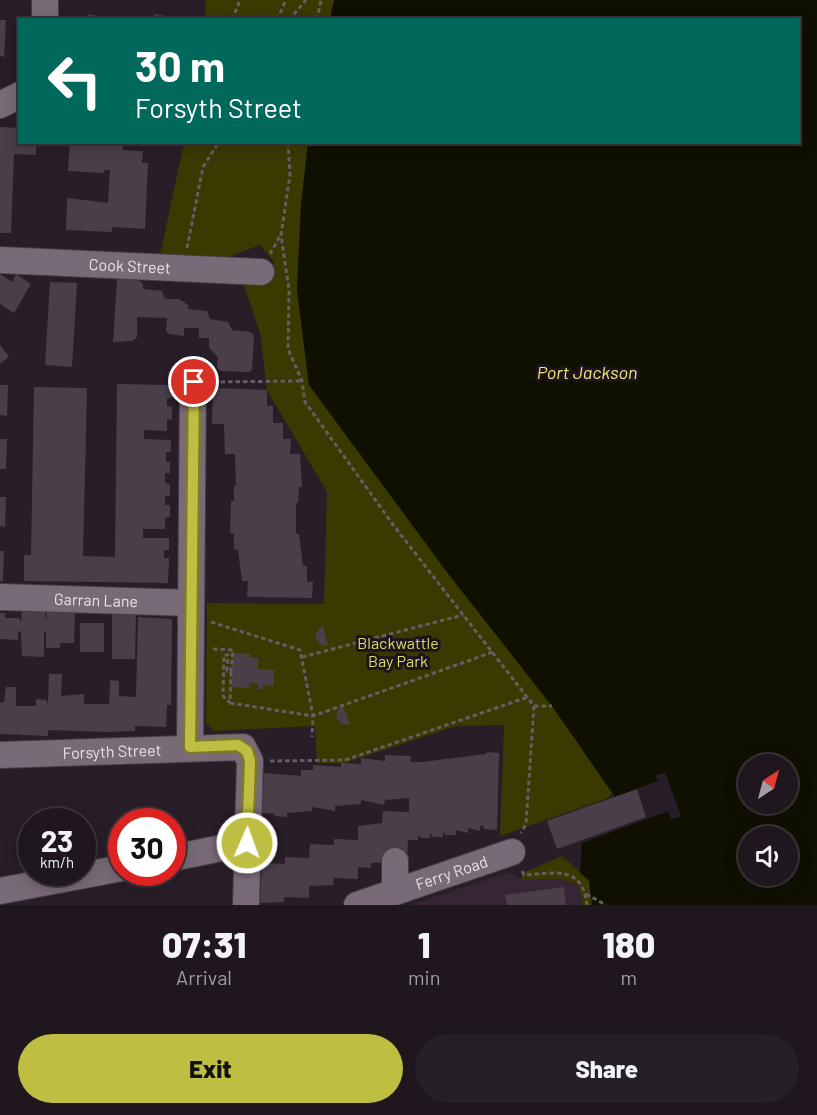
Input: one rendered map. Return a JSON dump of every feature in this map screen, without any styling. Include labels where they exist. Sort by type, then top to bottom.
[{"type":"street","points":[[45,0],[45,18]]},
{"type":"street","points":[[0,105],[18,96]]},
{"type":"street","name":"Cook Street","points":[[0,260],[261,272]]},
{"type":"street","points":[[190,747],[194,382]]},
{"type":"street","name":"Garran Lane","points":[[0,597],[191,612]]},
{"type":"street","name":"Forsyth Street","points":[[0,755],[241,746],[247,751],[250,761]]},
{"type":"street","points":[[246,905],[250,761]]},
{"type":"street","points":[[186,855],[247,843]]},
{"type":"street","name":"Ferry Road","points":[[357,905],[512,852]]},
{"type":"street","points":[[394,861],[394,892]]},
{"type":"street","points":[[0,891],[108,871]]},
{"type":"path","points":[[233,18],[240,0]]},
{"type":"path","points":[[278,18],[286,0]]},
{"type":"path","points":[[291,18],[306,0]]},
{"type":"path","points":[[317,18],[321,0]]},
{"type":"path","points":[[190,239],[203,167],[218,144]]},
{"type":"path","points":[[288,144],[290,175],[281,235],[289,290],[288,349],[302,381],[305,402],[394,526],[534,706],[526,824],[512,852],[524,875],[560,873],[577,878],[588,894],[587,905]]},
{"type":"path","points":[[194,382],[302,381]]},
{"type":"path","points":[[191,612],[218,625],[300,650],[313,716],[312,737]]},
{"type":"path","points":[[302,657],[463,615]]},
{"type":"path","points":[[208,649],[233,650],[230,703]]},
{"type":"path","points":[[231,671],[227,671],[228,655],[224,655],[224,696],[230,703],[313,716],[493,652]]},
{"type":"path","points":[[250,761],[345,760],[528,697]]},
{"type":"path","points":[[534,706],[552,706]]},
{"type":"path","points":[[588,894],[606,905]]},
{"type":"shaded area","points":[[510,872],[520,880],[560,879],[579,885],[582,905],[410,905]]},
{"type":"green space","points":[[206,0],[334,0],[330,18],[205,18]]},
{"type":"green space","name":"Blackwattle Bay Park","points":[[184,144],[308,144],[301,205],[297,290],[443,567],[552,706],[613,791],[608,798],[500,836],[504,725],[456,726],[345,763],[317,763],[315,726],[214,731],[206,723],[207,603],[324,604],[327,492],[267,390],[260,333],[243,282],[267,280],[274,262],[260,245],[212,263],[160,255]]},
{"type":"green space","points":[[562,856],[589,880],[592,905],[582,905],[579,885],[560,879],[520,880],[525,872]]},
{"type":"water","name":"Port Jackson","points":[[334,0],[817,0],[817,905],[592,905],[589,880],[580,873],[582,843],[668,811],[671,819],[680,816],[665,773],[656,776],[658,781],[615,797],[552,706],[443,567],[309,385],[297,290],[301,205],[308,144],[800,144],[800,18],[330,18]]},
{"type":"pier","points":[[665,773],[681,816],[671,819],[668,811],[647,819],[646,816],[668,808],[673,815],[677,814],[663,777],[660,778],[660,784],[638,792],[637,789],[658,781],[656,776]]},
{"type":"building","points":[[88,14],[111,18],[87,18]]},
{"type":"building","points":[[154,14],[178,18],[153,18]]},
{"type":"building","points":[[0,20],[6,20],[4,57],[0,56]]},
{"type":"building","points":[[0,127],[18,128],[18,144],[36,144],[36,155],[14,154],[11,233],[0,233]]},
{"type":"building","points":[[70,144],[123,144],[123,150],[143,151],[142,163],[148,163],[145,229],[112,227],[112,232],[66,230],[67,198],[108,203],[110,170],[104,170],[104,173],[68,171]]},
{"type":"building","points":[[0,274],[12,282],[16,274],[31,284],[14,313],[0,304]]},
{"type":"building","points":[[117,279],[137,279],[143,284],[143,289],[162,291],[165,299],[179,299],[188,305],[188,309],[207,311],[210,319],[228,322],[232,330],[251,332],[254,336],[250,372],[221,371],[217,368],[218,357],[209,348],[209,338],[199,338],[199,328],[184,328],[184,336],[169,334],[166,331],[167,318],[137,317],[137,337],[132,341],[113,342]]},
{"type":"building","points":[[50,282],[77,283],[72,367],[45,365]]},
{"type":"building","points":[[0,345],[9,357],[0,364]]},
{"type":"building","points":[[117,384],[172,385],[172,398],[167,398],[167,406],[172,407],[172,420],[167,419],[167,431],[144,430],[144,439],[171,440],[171,452],[166,452],[166,462],[170,462],[170,473],[165,473],[165,483],[170,484],[170,496],[165,496],[165,505],[170,505],[170,517],[165,518],[165,529],[143,529],[143,538],[169,538],[169,550],[164,550],[164,558],[169,558],[168,583],[24,581],[24,555],[31,555],[34,387],[87,388],[83,556],[115,557]]},
{"type":"building","points":[[0,385],[8,385],[7,416],[0,415]]},
{"type":"building","points":[[213,388],[267,390],[267,406],[273,406],[273,423],[283,423],[283,439],[291,439],[290,454],[300,454],[302,487],[299,487],[298,503],[296,503],[296,534],[299,534],[303,566],[307,566],[307,582],[313,582],[312,598],[247,597],[248,581],[242,581],[238,550],[234,549],[234,534],[230,533],[231,501],[234,501],[234,486],[236,486],[235,454],[225,454],[224,424],[212,424]]},
{"type":"building","points":[[0,439],[7,439],[6,469],[0,469]]},
{"type":"building","points":[[0,497],[6,497],[5,527],[0,526]]},
{"type":"building","points":[[0,551],[4,551],[3,581],[0,581]]},
{"type":"building","points":[[47,607],[75,608],[74,643],[60,643],[60,648],[46,648],[46,632],[44,632],[44,657],[22,656],[21,632],[18,631],[18,640],[0,639],[0,613],[5,613],[5,618],[19,618],[21,622],[22,610],[45,611],[46,622]]},
{"type":"building","points":[[112,612],[136,612],[135,659],[112,659]]},
{"type":"building","points":[[138,617],[172,619],[171,705],[167,705],[166,727],[135,726],[135,731],[108,732],[48,730],[48,736],[0,734],[0,703],[4,702],[6,687],[16,687],[16,706],[36,706],[36,699],[46,700],[48,704],[49,674],[62,674],[61,696],[84,694],[84,704],[109,704],[110,680],[119,681],[119,696],[136,697]]},
{"type":"building","points":[[80,623],[104,623],[104,652],[80,652]]},
{"type":"building","points":[[323,626],[327,646],[321,645],[315,638],[318,629]]},
{"type":"building","points":[[233,653],[250,654],[250,658],[258,658],[258,669],[274,670],[274,686],[263,685],[263,689],[258,689],[258,684],[249,683],[249,688],[231,687]]},
{"type":"building","points":[[343,706],[350,724],[348,725],[342,724],[336,718],[338,709]]},
{"type":"building","points":[[487,752],[499,753],[497,830],[484,829],[484,826],[480,826],[480,831],[468,828],[468,833],[456,830],[456,835],[446,835],[443,832],[443,837],[433,837],[430,833],[430,838],[421,838],[418,835],[418,840],[408,840],[407,862],[371,863],[371,868],[358,867],[358,879],[334,878],[333,885],[309,886],[309,898],[284,897],[284,902],[260,903],[262,863],[285,864],[285,857],[309,858],[310,844],[334,845],[334,839],[358,840],[358,826],[382,823],[383,811],[409,812],[409,798],[385,800],[384,805],[361,800],[361,804],[335,806],[335,811],[312,807],[312,811],[287,813],[287,817],[262,813],[264,773],[301,776],[301,770],[313,770],[313,765],[341,767],[341,763],[361,764],[361,758],[385,761],[385,755],[411,756],[410,762],[422,762],[486,754]]},
{"type":"building","points":[[637,789],[646,817],[557,849],[547,821]]},
{"type":"building","points":[[564,887],[566,905],[507,905],[505,895]]},
{"type":"route","points":[[194,382],[190,747],[238,745],[246,748],[250,761],[247,843]]}]
